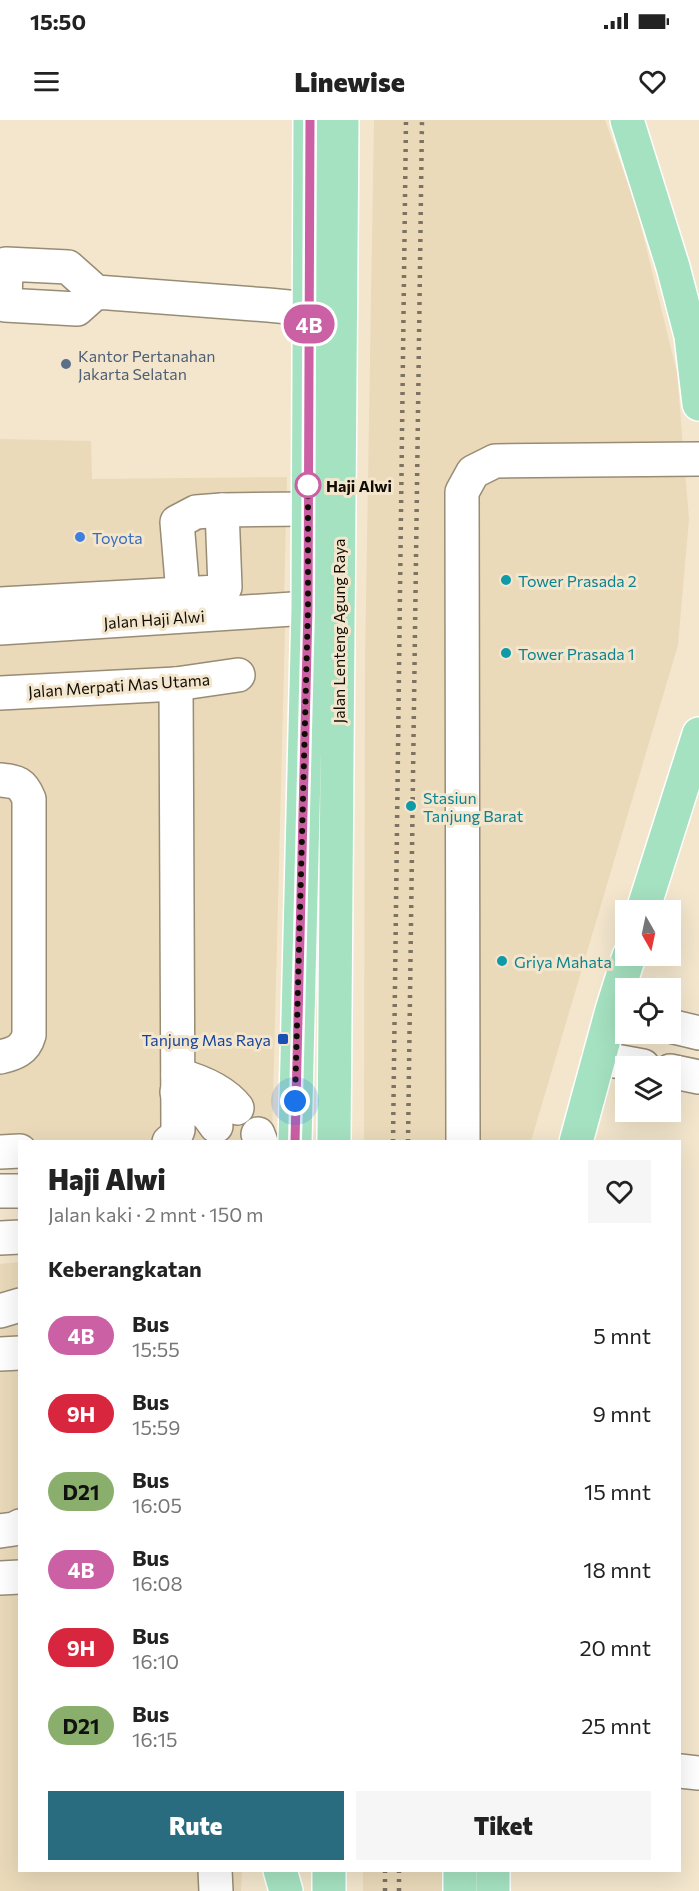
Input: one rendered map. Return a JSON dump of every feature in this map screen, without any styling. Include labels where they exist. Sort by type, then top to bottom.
[{"type":"main road","points":[[295,1140],[308,608],[310,120]]},
{"type":"main road","name":"Jalan Lenteng Agung Raya","points":[[334,1140],[342,120]]},
{"type":"main road","points":[[627,120],[673,267],[691,336],[699,404]]},
{"type":"main road","points":[[646,900],[699,734]]},
{"type":"main road","points":[[577,1140],[599,1058],[615,1021]]},
{"type":"main road","points":[[281,1872],[286,1891]]},
{"type":"main road","points":[[329,1872],[329,1891]]},
{"type":"main road","points":[[460,1872],[460,1891]]},
{"type":"main road","points":[[493,1872],[493,1891]]},
{"type":"street","points":[[96,292],[309,309]]},
{"type":"street","points":[[463,1140],[462,492],[473,472],[495,461],[699,459]]},
{"type":"street","points":[[183,594],[177,522],[196,513],[222,510],[307,509]]},
{"type":"street","points":[[0,604],[212,593],[225,587],[222,510]]},
{"type":"street","name":"Jalan Haji Alwi","points":[[0,628],[308,608]]},
{"type":"street","name":"Jalan Merpati Mas Utama","points":[[0,693],[176,684],[238,675]]},
{"type":"street","points":[[171,1140],[178,1130],[176,684]]},
{"type":"street","points":[[0,780],[22,785],[29,799],[29,1035],[27,1043],[20,1050],[0,1057]]},
{"type":"street","points":[[681,1029],[699,1033]]},
{"type":"street","points":[[599,1058],[615,1061]]},
{"type":"street","points":[[681,1073],[699,1077]]},
{"type":"street","points":[[177,1083],[195,1080],[215,1089],[232,1101],[227,1117]]},
{"type":"street","points":[[0,1152],[18,1151]]},
{"type":"street","points":[[0,1191],[18,1191]]},
{"type":"street","points":[[0,1238],[18,1237]]},
{"type":"street","points":[[0,1311],[18,1306]]},
{"type":"street","points":[[0,1354],[18,1353]]},
{"type":"street","points":[[0,1531],[18,1527]]},
{"type":"street","points":[[0,1578],[18,1577]]},
{"type":"street","points":[[681,1771],[699,1773]]},
{"type":"street","points":[[215,1872],[216,1891]]},
{"type":"street","points":[[277,1891],[280,1872]]},
{"type":"shaded area","points":[[374,120],[605,120],[636,206],[677,373],[689,519],[678,645],[531,1140],[364,1140],[365,661]]},
{"type":"shaded area","points":[[0,439],[91,441],[92,479],[287,477],[284,601],[0,618]]},
{"type":"shaded area","points":[[285,627],[272,1140],[18,1140],[18,1144],[0,1165],[0,639]]},
{"type":"shaded area","points":[[18,1262],[18,1872],[242,1872],[241,1891],[0,1891],[0,1264]]},
{"type":"shaded area","points":[[363,1872],[443,1872],[443,1891],[363,1891]]},
{"type":"railway","points":[[393,1140],[406,120]]},
{"type":"railway","points":[[408,1140],[422,120]]},
{"type":"railway","points":[[385,1872],[385,1891]]},
{"type":"railway","points":[[399,1872],[399,1891]]},
{"type":"bus line","name":"4B","points":[[295,1140],[308,608],[310,120]]},
{"type":"place","name":"Kantor Pertanahan Jakarta Selatan","points":[[66,364]]},
{"type":"place","name":"Haji Alwi","points":[[308,485]]},
{"type":"place","name":"Toyota","points":[[80,537]]},
{"type":"place","name":"Tower Prasada 2","points":[[506,580]]},
{"type":"place","name":"Tower Prasada 1","points":[[506,653]]},
{"type":"place","name":"Stasiun Tanjung Barat","points":[[411,806]]},
{"type":"place","name":"Griya Mahata","points":[[502,961]]},
{"type":"place","name":"Tanjung Mas Raya","points":[[283,1039]]},
{"type":"route","points":[[295,1101],[308,608],[308,485]]}]
